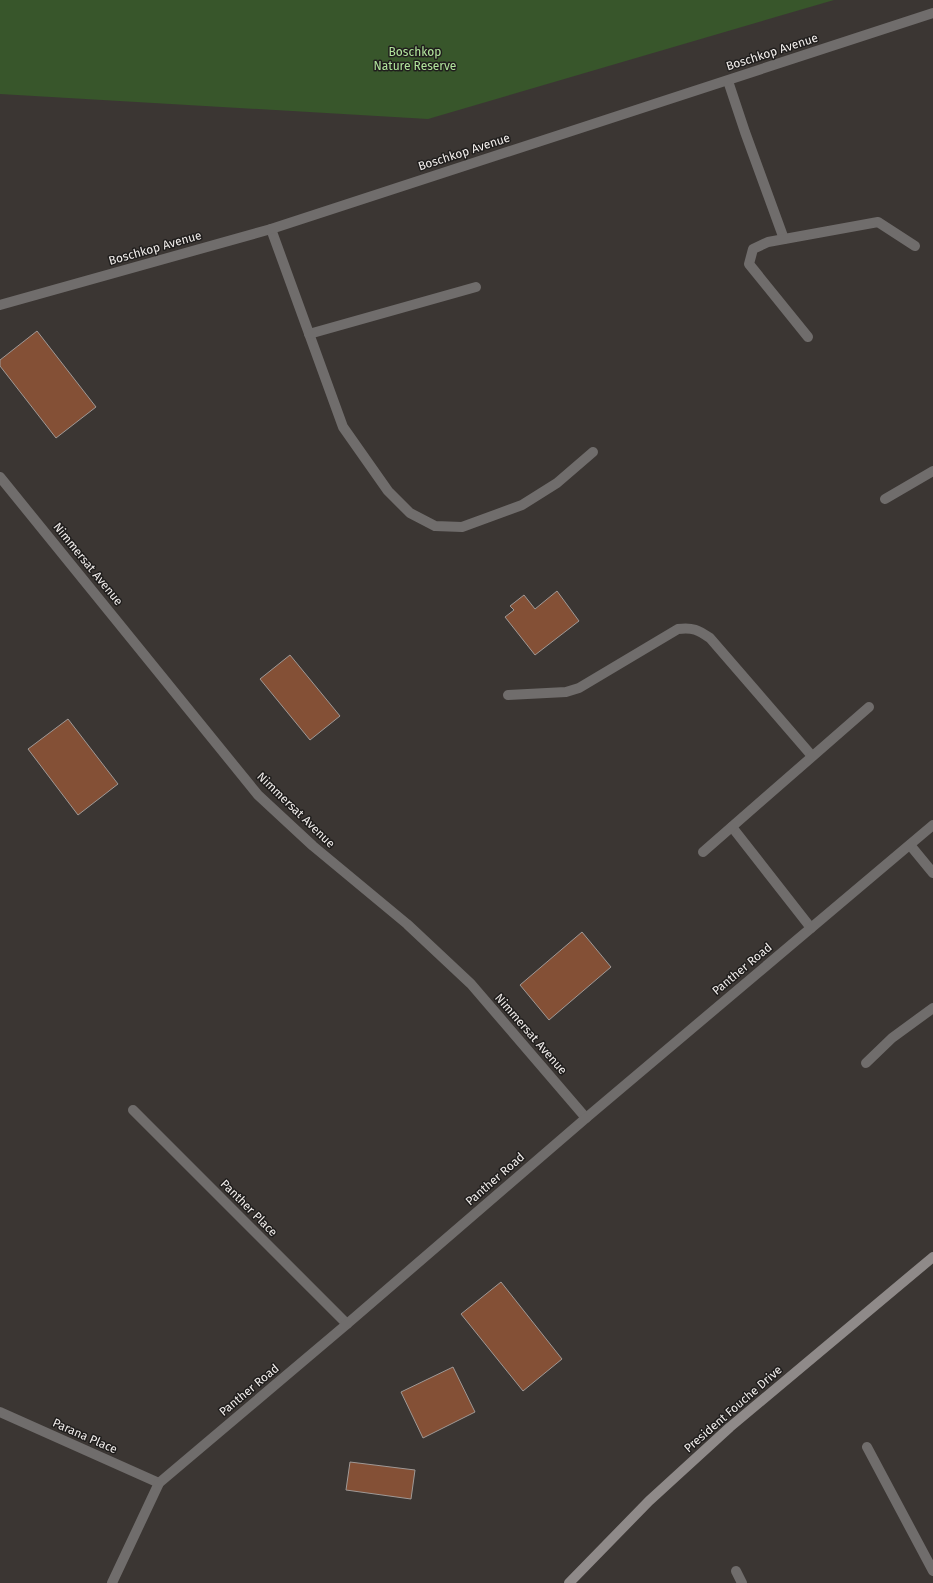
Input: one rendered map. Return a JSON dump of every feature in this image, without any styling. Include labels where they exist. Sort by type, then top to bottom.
[{"type":"street","name":"Boschkop Avenue","points":[[0,305],[271,229],[933,13]]},
{"type":"street","points":[[728,81],[744,132],[784,239]]},
{"type":"street","points":[[808,337],[749,264],[753,249],[768,242],[878,222],[915,246]]},
{"type":"street","points":[[271,229],[343,427],[388,490],[410,513],[435,526],[462,527],[522,505],[557,483],[593,452]]},
{"type":"street","points":[[309,334],[476,287]]},
{"type":"street","points":[[885,500],[933,471]]},
{"type":"street","name":"Nimmersat Avenue","points":[[0,477],[258,795],[313,846],[408,924],[471,984],[586,1118]]},
{"type":"street","points":[[508,695],[566,692],[579,688],[678,629],[689,627],[699,630],[710,638],[812,756]]},
{"type":"street","points":[[703,852],[870,707]]},
{"type":"street","name":"Panther Road","points":[[112,1583],[159,1483],[586,1118],[933,826]]},
{"type":"street","points":[[732,827],[810,928]]},
{"type":"street","points":[[910,844],[933,873]]},
{"type":"street","points":[[866,1063],[892,1038],[933,1008]]},
{"type":"street","name":"Panther Place","points":[[133,1110],[346,1324]]},
{"type":"street","name":"President Fouche Drive","points":[[923,1265],[933,1254]]},
{"type":"street","name":"President Fouche Drive","points":[[570,1583],[649,1501],[730,1427],[933,1257]]},
{"type":"street","name":"Parana Place","points":[[0,1412],[159,1483]]},
{"type":"street","points":[[867,1447],[933,1571]]},
{"type":"street","points":[[736,1571],[742,1583]]},
{"type":"green space","name":"Boschkop Nature Reserve","points":[[0,0],[834,0],[428,119],[0,94]]},
{"type":"building","points":[[37,331],[96,407],[56,438],[0,366],[0,360]]},
{"type":"building","points":[[557,591],[579,621],[535,655],[505,617],[514,610],[510,606],[524,595],[535,609]]},
{"type":"building","points":[[290,655],[340,716],[310,740],[260,679]]},
{"type":"building","points":[[68,719],[118,784],[78,815],[28,749]]},
{"type":"building","points":[[582,932],[611,967],[549,1020],[520,985]]},
{"type":"building","points":[[501,1282],[562,1359],[523,1391],[461,1314]]},
{"type":"building","points":[[453,1367],[475,1412],[423,1438],[401,1392]]},
{"type":"building","points":[[350,1462],[415,1470],[411,1499],[346,1490]]}]
